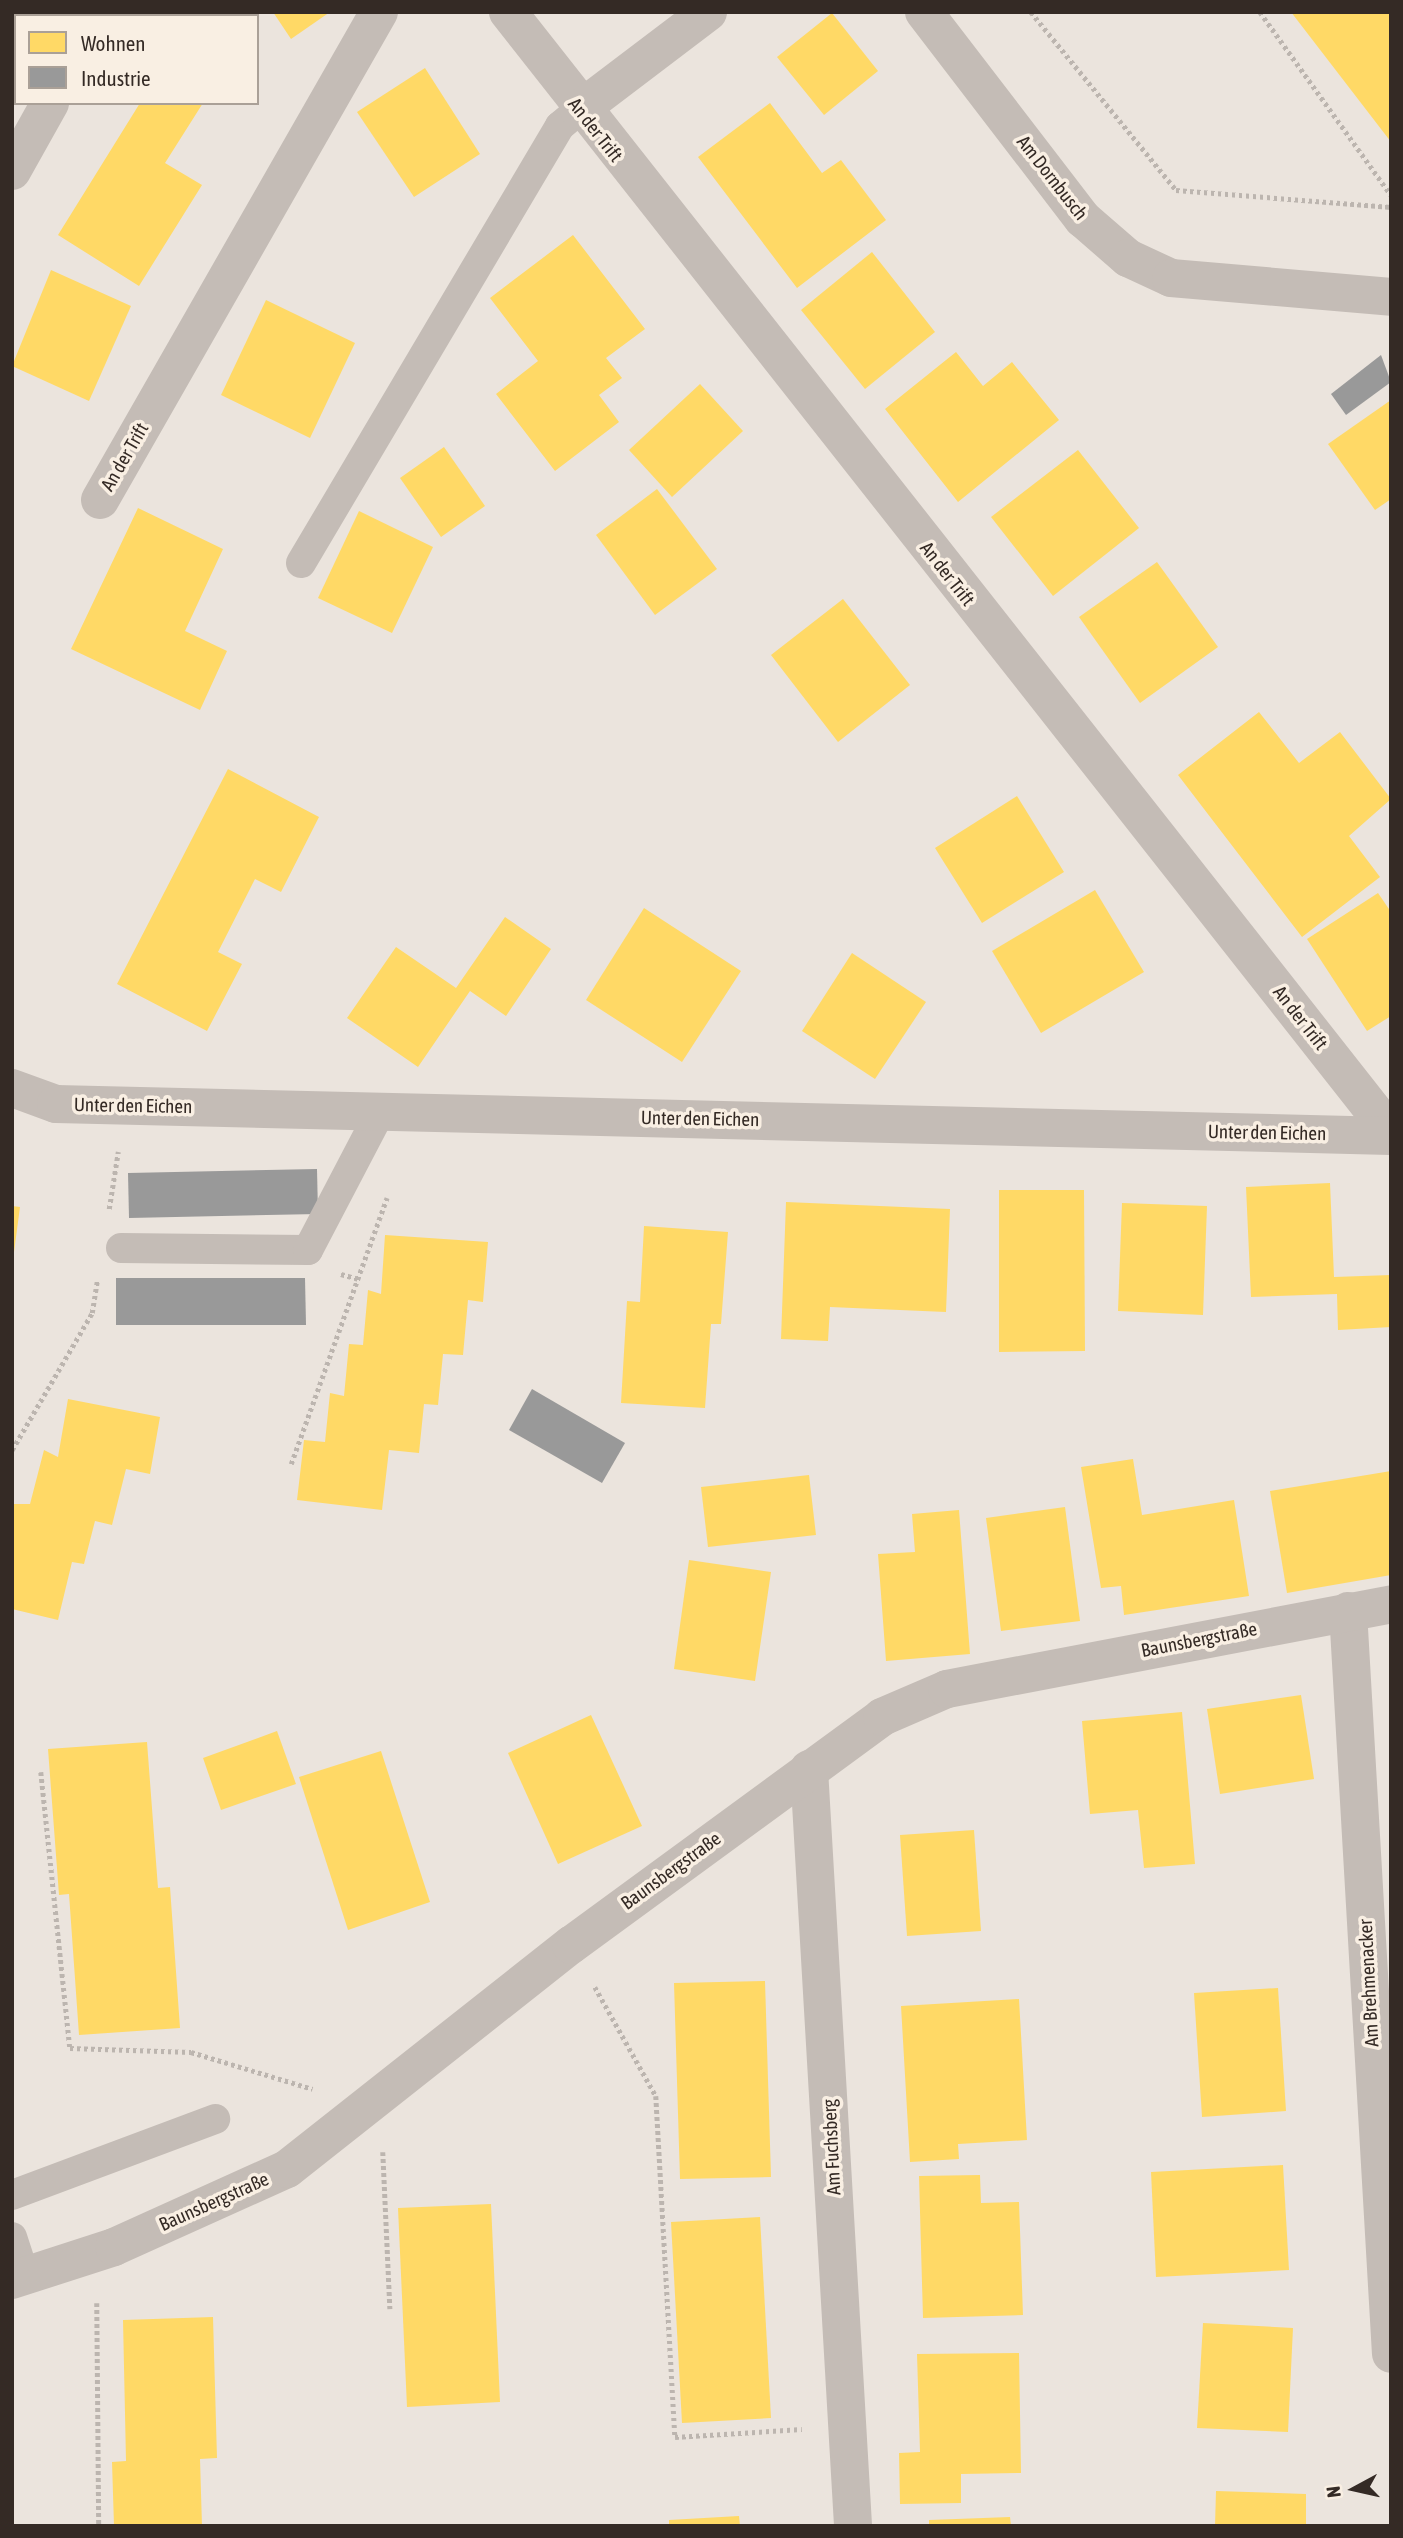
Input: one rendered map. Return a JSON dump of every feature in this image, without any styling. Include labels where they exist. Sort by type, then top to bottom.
[{"type":"street","name":"An der Trift","points":[[100,500],[379,12]]},
{"type":"street","name":"An der Trift","points":[[508,12],[579,110],[1391,1134]]},
{"type":"street","points":[[579,110],[708,12]]},
{"type":"street","name":"Am Dornbusch","points":[[924,12],[1083,219],[1128,258],[1171,278],[1391,297]]},
{"type":"street","points":[[12,171],[49,105]]},
{"type":"street","name":"Unter den Eichen","points":[[12,1088],[56,1104],[1391,1134]]},
{"type":"street","name":"Baunsbergstraße","points":[[18,2278],[97,2253],[287,2169],[571,1945],[882,1717],[947,1689],[1391,1604]]},
{"type":"street","name":"Am Brehmenacker","points":[[1348,1611],[1391,2354]]},
{"type":"street","name":"Am Fuchsberg","points":[[809,1769],[853,2526]]},
{"type":"lane","points":[[302,563],[560,126],[579,110]]},
{"type":"lane","points":[[121,1248],[308,1250],[380,1112]]},
{"type":"lane","points":[[12,2195],[215,2119]]},
{"type":"lane","points":[[12,2237],[18,2278]]},
{"type":"path","points":[[1031,12],[1176,190],[1391,207]]},
{"type":"path","points":[[1260,12],[1391,195]]},
{"type":"path","points":[[107,1221],[119,1105]]},
{"type":"path","points":[[291,1464],[388,1194]]},
{"type":"path","points":[[12,1450],[92,1313],[98,1274]]},
{"type":"path","points":[[41,1772],[70,2048],[191,2052],[310,2086],[340,2127]]},
{"type":"path","points":[[571,1945],[656,2096],[675,2437],[848,2426]]},
{"type":"path","points":[[374,2100],[382,2134],[390,2309]]},
{"type":"path","points":[[97,2253],[99,2526]]},
{"type":"building: Wohnen","points":[[273,12],[330,12],[291,39]]},
{"type":"building: Wohnen","points":[[1291,12],[1391,12],[1391,142]]},
{"type":"building: Wohnen","points":[[832,13],[878,71],[824,115],[777,57]]},
{"type":"building: Wohnen","points":[[425,68],[480,154],[414,197],[357,112]]},
{"type":"building: Wohnen","points":[[770,103],[822,173],[841,160],[886,220],[797,288],[698,157]]},
{"type":"building: Wohnen","points":[[139,105],[202,105],[165,163],[202,185],[139,286],[58,235]]},
{"type":"building: Wohnen","points":[[573,235],[645,329],[606,358],[622,378],[599,395],[619,422],[555,471],[496,394],[538,361],[490,298]]},
{"type":"building: Wohnen","points":[[872,252],[935,332],[865,389],[801,310]]},
{"type":"building: Wohnen","points":[[51,270],[131,306],[89,401],[12,366]]},
{"type":"building: Wohnen","points":[[266,300],[355,343],[310,438],[221,395]]},
{"type":"building: Wohnen","points":[[956,352],[983,386],[1012,362],[1059,420],[958,502],[885,409]]},
{"type":"building: Wohnen","points":[[700,384],[743,431],[672,497],[629,450]]},
{"type":"building: Wohnen","points":[[1391,400],[1391,499],[1375,510],[1328,444]]},
{"type":"building: Wohnen","points":[[444,447],[485,506],[441,537],[400,478]]},
{"type":"building: Wohnen","points":[[1078,450],[1139,528],[1053,596],[991,517]]},
{"type":"building: Wohnen","points":[[657,489],[717,569],[655,615],[596,535]]},
{"type":"building: Wohnen","points":[[138,508],[223,549],[185,631],[227,651],[200,710],[71,649]]},
{"type":"building: Wohnen","points":[[359,511],[433,547],[392,633],[318,598]]},
{"type":"building: Wohnen","points":[[1157,562],[1218,647],[1140,703],[1079,617]]},
{"type":"building: Wohnen","points":[[843,599],[910,685],[838,742],[771,655]]},
{"type":"building: Wohnen","points":[[1259,712],[1299,763],[1340,732],[1391,799],[1349,836],[1380,877],[1302,937],[1178,775]]},
{"type":"building: Wohnen","points":[[228,769],[319,817],[281,892],[255,879],[218,952],[242,964],[207,1031],[117,984]]},
{"type":"building: Wohnen","points":[[1017,796],[1064,872],[982,923],[935,848]]},
{"type":"building: Wohnen","points":[[1095,890],[1144,972],[1041,1033],[992,951]]},
{"type":"building: Wohnen","points":[[1378,893],[1391,912],[1391,1016],[1367,1031],[1307,939]]},
{"type":"building: Wohnen","points":[[644,908],[741,971],[682,1062],[586,1000]]},
{"type":"building: Wohnen","points":[[505,917],[551,949],[506,1016],[470,991],[418,1067],[347,1018],[396,947],[456,988]]},
{"type":"building: Wohnen","points":[[852,953],[926,1002],[875,1079],[802,1031]]},
{"type":"building: Wohnen","points":[[1330,1183],[1334,1277],[1391,1275],[1391,1327],[1338,1330],[1337,1294],[1251,1297],[1246,1187]]},
{"type":"building: Wohnen","points":[[999,1190],[1084,1190],[1085,1351],[999,1352]]},
{"type":"building: Wohnen","points":[[786,1202],[950,1209],[946,1312],[830,1307],[828,1341],[781,1339]]},
{"type":"building: Wohnen","points":[[1122,1203],[1207,1206],[1203,1315],[1118,1311]]},
{"type":"building: Wohnen","points":[[12,1206],[20,1207],[14,1252],[12,1252]]},
{"type":"building: Wohnen","points":[[644,1226],[728,1232],[721,1324],[711,1324],[705,1408],[621,1403],[627,1301],[640,1302]]},
{"type":"building: Wohnen","points":[[385,1235],[488,1242],[483,1302],[468,1300],[463,1355],[443,1354],[438,1405],[424,1404],[419,1453],[389,1450],[382,1510],[297,1500],[304,1440],[325,1442],[330,1393],[344,1396],[349,1344],[363,1345],[368,1290],[381,1294]]},
{"type":"building: Wohnen","points":[[68,1399],[160,1417],[150,1474],[126,1469],[112,1525],[95,1521],[84,1564],[72,1562],[58,1620],[12,1609],[12,1504],[30,1504],[44,1450],[58,1457]]},
{"type":"building: Wohnen","points":[[1133,1459],[1142,1515],[1234,1500],[1249,1596],[1124,1615],[1121,1586],[1101,1588],[1081,1467]]},
{"type":"building: Wohnen","points":[[1391,1471],[1391,1575],[1287,1593],[1270,1491]]},
{"type":"building: Wohnen","points":[[809,1475],[816,1535],[708,1547],[701,1487]]},
{"type":"building: Wohnen","points":[[1065,1507],[1080,1621],[1001,1631],[986,1518]]},
{"type":"building: Wohnen","points":[[959,1510],[970,1654],[886,1661],[878,1554],[915,1552],[912,1514]]},
{"type":"building: Wohnen","points":[[689,1560],[771,1572],[755,1681],[674,1669]]},
{"type":"building: Wohnen","points":[[1301,1695],[1314,1779],[1220,1794],[1207,1709]]},
{"type":"building: Wohnen","points":[[1182,1712],[1195,1864],[1144,1868],[1138,1810],[1090,1814],[1082,1721]]},
{"type":"building: Wohnen","points":[[591,1715],[642,1826],[558,1864],[508,1753]]},
{"type":"building: Wohnen","points":[[277,1731],[296,1784],[221,1810],[203,1758]]},
{"type":"building: Wohnen","points":[[147,1742],[158,1888],[170,1887],[180,2028],[79,2035],[69,1894],[59,1895],[48,1749]]},
{"type":"building: Wohnen","points":[[381,1751],[430,1902],[348,1930],[299,1777]]},
{"type":"building: Wohnen","points":[[974,1830],[981,1931],[907,1936],[900,1835]]},
{"type":"building: Wohnen","points":[[765,1981],[771,2177],[680,2179],[674,1983]]},
{"type":"building: Wohnen","points":[[1278,1988],[1286,2111],[1202,2117],[1194,1993]]},
{"type":"building: Wohnen","points":[[1019,1999],[1027,2140],[958,2144],[959,2159],[910,2162],[901,2006]]},
{"type":"building: Wohnen","points":[[1283,2165],[1289,2270],[1156,2277],[1151,2172]]},
{"type":"building: Wohnen","points":[[980,2175],[981,2203],[1019,2202],[1023,2315],[923,2318],[919,2176]]},
{"type":"building: Wohnen","points":[[491,2204],[500,2402],[407,2407],[398,2208]]},
{"type":"building: Wohnen","points":[[760,2217],[771,2418],[682,2423],[671,2222]]},
{"type":"building: Wohnen","points":[[213,2317],[217,2458],[200,2459],[202,2526],[114,2526],[112,2462],[126,2461],[123,2320]]},
{"type":"building: Wohnen","points":[[1203,2323],[1293,2328],[1288,2432],[1197,2428]]},
{"type":"building: Wohnen","points":[[1019,2353],[1021,2473],[961,2474],[961,2503],[900,2504],[899,2453],[920,2452],[917,2354]]},
{"type":"building: Wohnen","points":[[1216,2491],[1306,2494],[1306,2526],[1215,2526]]},
{"type":"building: Wohnen","points":[[739,2516],[740,2526],[669,2526],[669,2520]]},
{"type":"building: Wohnen","points":[[1010,2517],[1011,2526],[929,2526],[929,2520]]},
{"type":"building: Industrie","points":[[1381,355],[1391,382],[1346,415],[1331,394]]},
{"type":"building: Industrie","points":[[317,1169],[318,1214],[129,1218],[128,1173]]},
{"type":"building: Industrie","points":[[116,1278],[305,1278],[306,1325],[116,1325]]},
{"type":"building: Industrie","points":[[532,1389],[625,1443],[602,1483],[509,1430]]}]
